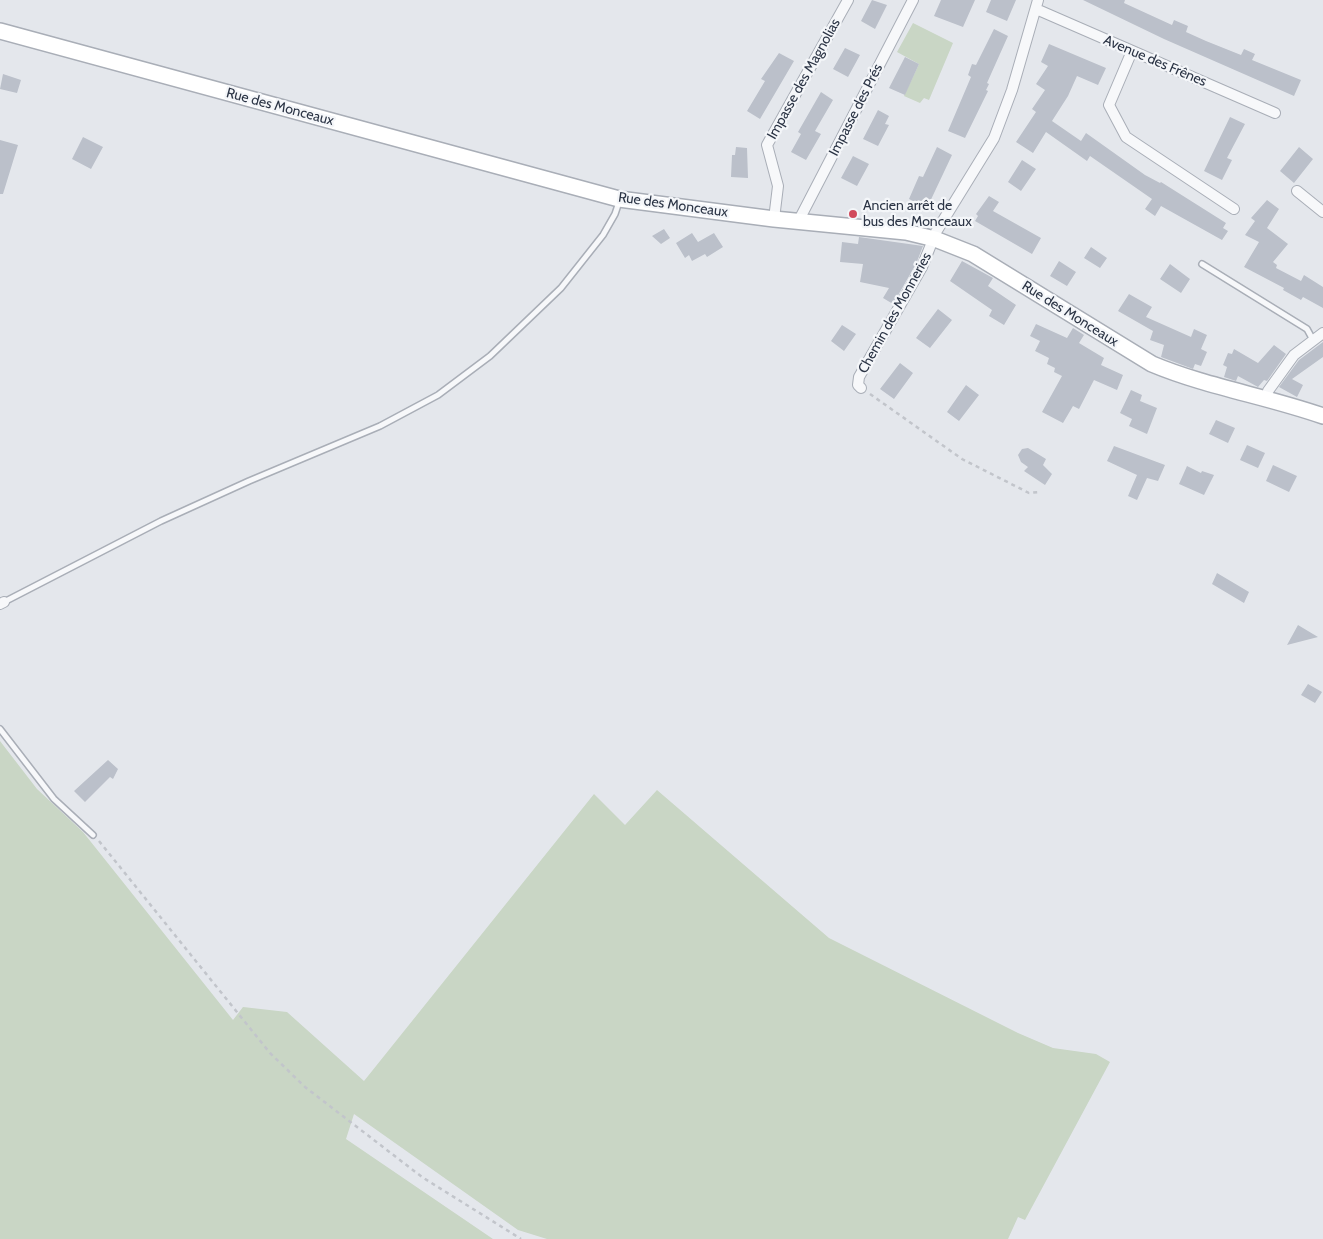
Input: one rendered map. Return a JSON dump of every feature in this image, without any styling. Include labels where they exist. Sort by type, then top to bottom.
[{"type":"main road","name":"Rue des Monceaux","points":[[0,31],[619,199],[774,219],[906,232],[935,239],[973,254],[1152,364],[1182,376],[1266,398],[1323,416]]},
{"type":"street","name":"Impasse des Magnolias","points":[[774,219],[778,186],[767,145],[848,0]]},
{"type":"street","name":"Impasse des Prés","points":[[799,220],[913,0]]},
{"type":"street","name":"Avenue des Frênes","points":[[1037,4],[1132,51],[1275,113]]},
{"type":"street","name":"Chemin des Monneries","points":[[861,388],[858,385],[858,377],[899,310],[935,239],[936,232],[994,138],[1012,90],[1037,4]]},
{"type":"street","points":[[1132,51],[1109,106],[1126,137],[1234,208]]},
{"type":"street","points":[[1297,191],[1323,212]]},
{"type":"street","points":[[1266,398],[1270,387],[1294,355],[1323,333]]},
{"type":"lane","points":[[2,603],[161,521],[249,481],[380,426],[438,395],[510,339],[575,274],[610,225],[619,199]]},
{"type":"lane","points":[[1202,264],[1307,329],[1313,340]]},
{"type":"lane","points":[[0,730],[54,799],[93,834]]},
{"type":"path","name":"Chemin des Monneries","points":[[861,388],[962,460],[1029,493],[1040,492]]},
{"type":"path","points":[[93,834],[270,1052],[306,1087],[422,1177],[521,1239]]},
{"type":"green space","points":[[913,23],[953,43],[929,100],[924,98],[920,103],[904,96],[919,64],[897,52]]},
{"type":"green space","points":[[0,741],[37,789],[83,832],[233,1020],[243,1007],[287,1012],[364,1081],[594,794],[625,825],[657,790],[829,938],[1018,1033],[1053,1048],[1096,1054],[1110,1062],[1025,1220],[1018,1217],[1008,1239],[547,1239],[518,1230],[354,1114],[346,1139],[493,1239],[0,1239]]},
{"type":"building","points":[[872,0],[887,5],[875,29],[861,21]]},
{"type":"building","points":[[941,0],[975,0],[963,27],[934,16]]},
{"type":"building","points":[[991,0],[1016,0],[1007,21],[986,12]]},
{"type":"building","points":[[1083,0],[1125,0],[1124,3],[1172,25],[1174,20],[1188,26],[1186,32],[1206,41],[1241,55],[1244,49],[1255,54],[1252,60],[1301,80],[1294,96],[1164,39]]},
{"type":"building","points":[[994,29],[1008,36],[987,83],[989,84],[986,90],[988,91],[965,138],[948,131],[971,77],[968,75],[972,64],[976,65]]},
{"type":"building","points":[[1049,44],[1106,68],[1098,85],[1077,76],[1068,96],[1052,121],[1081,141],[1086,133],[1145,175],[1161,182],[1226,223],[1223,228],[1228,231],[1222,240],[1161,206],[1155,216],[1145,209],[1152,199],[1090,156],[1087,161],[1046,132],[1033,153],[1016,142],[1036,112],[1032,109],[1045,90],[1036,84],[1048,66],[1041,62]]},
{"type":"building","points":[[845,48],[860,55],[848,77],[833,69]]},
{"type":"building","points":[[779,53],[794,61],[760,119],[747,111],[765,81],[761,79]]},
{"type":"building","points":[[905,57],[919,64],[905,95],[889,88]]},
{"type":"building","points":[[3,74],[21,80],[17,93],[0,89]]},
{"type":"building","points":[[821,92],[833,100],[815,131],[821,134],[806,160],[791,152],[801,134],[798,132]]},
{"type":"building","points":[[878,110],[889,116],[885,124],[889,125],[878,146],[863,139]]},
{"type":"building","points":[[1230,117],[1245,124],[1227,158],[1232,160],[1222,180],[1204,171]]},
{"type":"building","points":[[83,137],[103,147],[91,169],[72,159]]},
{"type":"building","points":[[0,140],[18,145],[3,194],[0,194]]},
{"type":"building","points":[[736,147],[747,148],[748,178],[731,177],[732,155],[735,155]]},
{"type":"building","points":[[937,147],[952,155],[927,208],[909,199],[919,176],[923,177]]},
{"type":"building","points":[[1299,147],[1313,159],[1294,183],[1280,171]]},
{"type":"building","points":[[853,156],[869,164],[857,186],[841,178]]},
{"type":"building","points":[[1022,160],[1036,169],[1021,191],[1008,182]]},
{"type":"building","points":[[989,196],[999,202],[993,211],[1041,238],[1032,254],[975,221],[978,216],[976,214]]},
{"type":"building","points":[[1267,200],[1279,209],[1267,228],[1288,244],[1273,262],[1277,265],[1276,268],[1301,281],[1304,275],[1323,287],[1323,308],[1303,297],[1301,300],[1283,290],[1284,288],[1244,267],[1259,242],[1245,235],[1255,221],[1251,218]]},
{"type":"building","points":[[664,229],[670,238],[661,244],[652,236]]},
{"type":"building","points":[[692,233],[698,242],[714,233],[723,247],[707,257],[705,254],[692,261],[689,255],[685,258],[676,243]]},
{"type":"building","points":[[859,237],[923,246],[916,264],[893,304],[883,298],[889,288],[860,282],[863,264],[840,262],[842,242],[858,244]]},
{"type":"building","points":[[1091,247],[1107,258],[1100,268],[1084,258]]},
{"type":"building","points":[[962,261],[993,278],[988,286],[1016,305],[1004,325],[989,316],[992,310],[950,281]]},
{"type":"building","points":[[1059,261],[1076,272],[1067,286],[1050,276]]},
{"type":"building","points":[[1170,264],[1190,279],[1181,293],[1160,279]]},
{"type":"building","points":[[1129,294],[1152,307],[1146,317],[1191,337],[1194,329],[1207,335],[1201,349],[1207,352],[1201,366],[1195,364],[1193,369],[1161,357],[1164,345],[1150,340],[1153,331],[1118,311]]},
{"type":"building","points":[[938,309],[952,320],[930,348],[916,338]]},
{"type":"building","points":[[1036,324],[1067,338],[1073,328],[1084,335],[1079,343],[1104,358],[1101,365],[1123,375],[1117,390],[1094,380],[1079,409],[1073,406],[1063,423],[1042,412],[1062,376],[1054,372],[1055,368],[1047,364],[1049,358],[1035,351],[1040,341],[1030,336]]},
{"type":"building","points":[[842,325],[856,334],[844,351],[831,341]]},
{"type":"building","points":[[1323,342],[1323,357],[1292,379],[1303,385],[1297,397],[1279,387],[1299,360]]},
{"type":"building","points":[[1274,345],[1286,354],[1267,381],[1264,380],[1258,387],[1238,376],[1236,381],[1224,377],[1227,367],[1223,365],[1228,353],[1232,354],[1234,349],[1258,363]]},
{"type":"building","points":[[900,363],[913,373],[894,399],[880,389]]},
{"type":"building","points":[[966,385],[979,395],[959,421],[947,412]]},
{"type":"building","points":[[1131,390],[1142,395],[1140,401],[1157,408],[1147,434],[1129,426],[1132,419],[1120,413]]},
{"type":"building","points":[[1216,420],[1235,428],[1228,443],[1209,434]]},
{"type":"building","points":[[1247,445],[1265,453],[1258,468],[1240,460]]},
{"type":"building","points":[[1114,446],[1165,465],[1158,481],[1147,478],[1137,500],[1128,496],[1137,475],[1107,461]]},
{"type":"building","points":[[1028,448],[1046,459],[1043,465],[1052,474],[1045,485],[1024,471],[1028,467],[1021,462],[1018,455],[1022,449]]},
{"type":"building","points":[[1273,465],[1297,476],[1289,492],[1266,481]]},
{"type":"building","points":[[1187,466],[1201,473],[1202,471],[1214,475],[1204,495],[1179,484]]},
{"type":"building","points":[[1217,573],[1249,592],[1244,603],[1212,584]]},
{"type":"building","points":[[1298,625],[1318,637],[1287,645]]},
{"type":"building","points":[[1308,684],[1322,692],[1315,703],[1301,695]]},
{"type":"building","points":[[108,760],[118,769],[113,779],[110,777],[85,802],[74,791]]},
{"type":"place","name":"Ancien arrêt de bus des Monceaux","points":[[853,214]]}]
